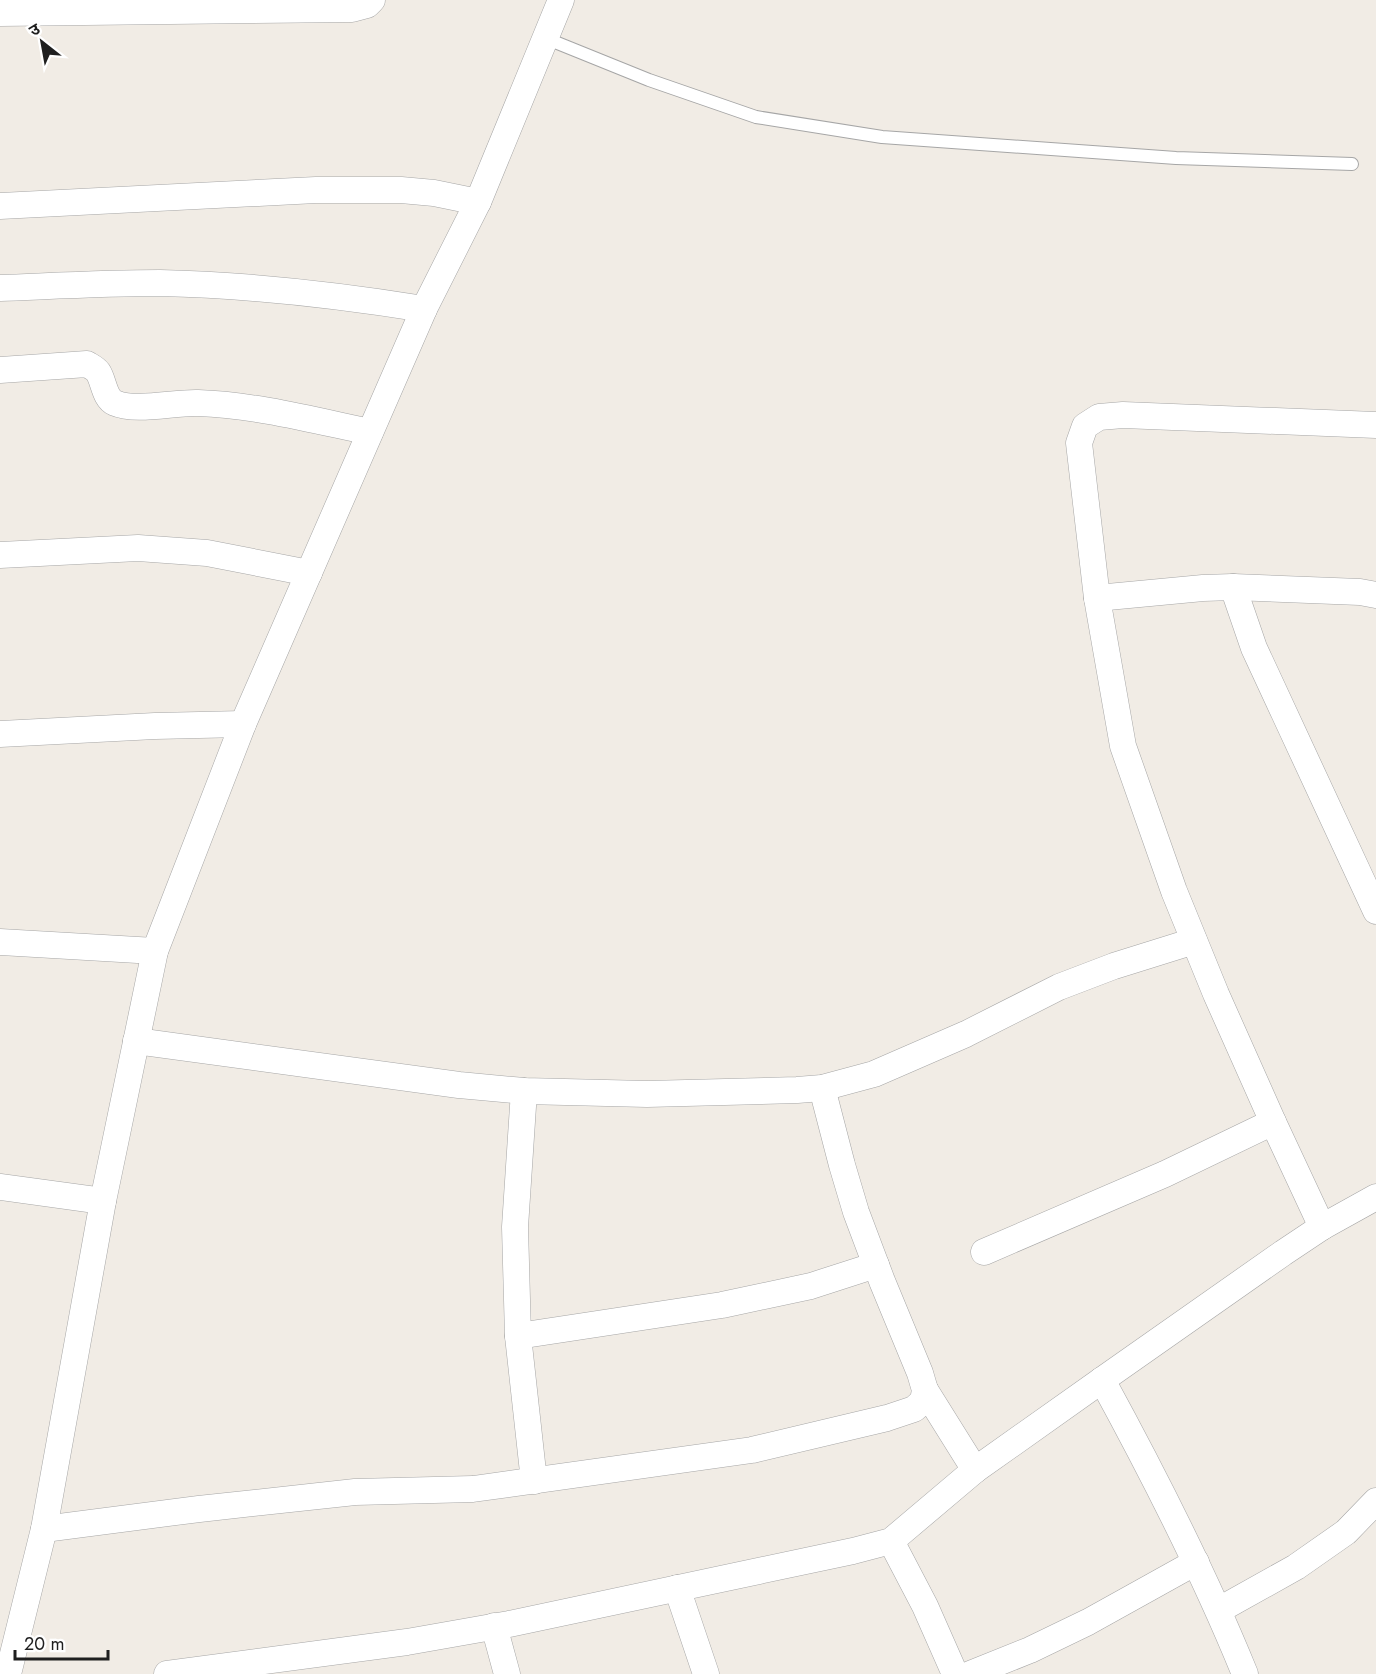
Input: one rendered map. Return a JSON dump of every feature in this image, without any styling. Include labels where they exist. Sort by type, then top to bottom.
[{"type":"street","points":[[0,14],[352,9],[367,5],[372,0]]},
{"type":"street","points":[[8,1674],[44,1529],[103,1201],[155,951],[243,724],[424,309],[478,202],[561,0]]},
{"type":"street","points":[[0,206],[316,190],[401,190],[434,193],[478,202]]},
{"type":"street","points":[[0,288],[80,284],[160,284],[260,288],[424,309]]},
{"type":"street","points":[[0,370],[87,364],[97,371],[106,393],[113,402],[128,406],[196,403],[236,406],[370,432]]},
{"type":"street","points":[[1322,1227],[1273,1122],[1194,940],[1174,891],[1123,746],[1097,598],[1079,443],[1085,426],[1099,417],[1124,415],[1376,425]]},
{"type":"street","points":[[0,555],[138,548],[207,553],[309,573]]},
{"type":"street","points":[[1097,598],[1233,587],[1360,592],[1376,596]]},
{"type":"street","points":[[1233,587],[1254,648],[1376,911]]},
{"type":"street","points":[[0,734],[243,724]]},
{"type":"street","points":[[136,1041],[459,1085],[524,1091],[647,1094],[822,1088],[874,1074],[966,1034],[1059,987],[1194,940]]},
{"type":"street","points":[[0,942],[155,951]]},
{"type":"street","points":[[822,1088],[856,1212],[925,1390],[975,1470]]},
{"type":"street","points":[[524,1091],[515,1227],[518,1336],[534,1481]]},
{"type":"street","points":[[984,1252],[1165,1174],[1273,1122]]},
{"type":"street","points":[[0,1186],[103,1201]]},
{"type":"street","points":[[167,1674],[407,1642],[494,1626],[853,1551],[891,1540],[975,1470],[1102,1380],[1322,1227],[1376,1197]]},
{"type":"street","points":[[518,1336],[722,1305],[811,1286],[876,1264]]},
{"type":"street","points":[[1102,1380],[1154,1475],[1219,1610],[1245,1674]]},
{"type":"street","points":[[44,1529],[355,1492],[473,1489],[752,1449],[887,1418],[914,1409],[923,1401],[925,1390]]},
{"type":"street","points":[[1219,1610],[1296,1567],[1346,1532],[1376,1501]]},
{"type":"street","points":[[891,1540],[926,1606],[955,1674]]},
{"type":"street","points":[[970,1674],[1030,1650],[1078,1627],[1196,1563]]},
{"type":"street","points":[[677,1588],[706,1674]]},
{"type":"street","points":[[494,1626],[507,1674]]},
{"type":"lane","points":[[545,38],[649,80],[756,117],[882,137],[1176,158],[1352,164]]}]
